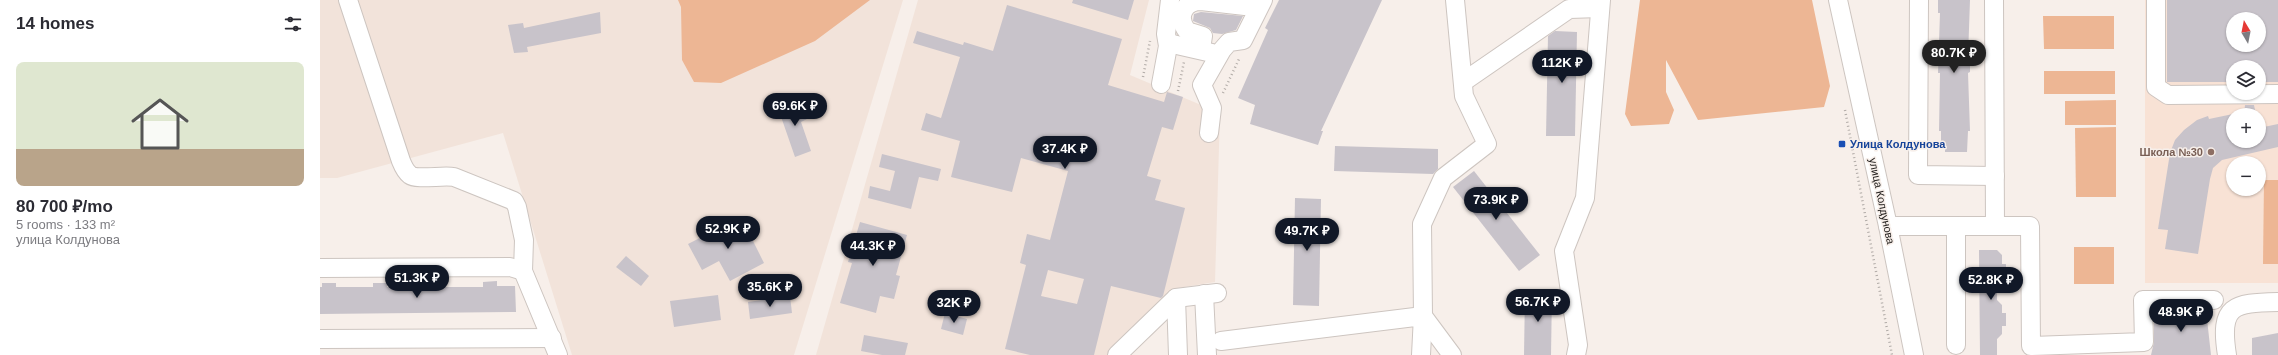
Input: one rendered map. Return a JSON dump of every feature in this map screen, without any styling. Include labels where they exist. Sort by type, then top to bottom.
[{"type":"street","points":[[348,0],[401,161],[408,174],[413,177],[445,175],[454,177],[514,201],[517,207],[524,240],[523,271],[558,355]]},
{"type":"street","points":[[1161,84],[1161,40],[1166,34],[1170,0]]},
{"type":"street","points":[[1210,52],[1203,36],[1187,31],[1182,22],[1183,11],[1186,6],[1196,1],[1245,6],[1246,0]]},
{"type":"street","points":[[1161,40],[1210,52],[1229,42],[1243,40],[1263,0]]},
{"type":"street","points":[[1421,355],[1423,316],[1422,224],[1443,178],[1487,144],[1464,96],[1455,0]]},
{"type":"street","name":"улица Колдунова","points":[[1838,0],[1888,226],[1914,355]]},
{"type":"street","points":[[1919,0],[1918,175],[1994,176]]},
{"type":"street","points":[[1994,0],[1995,226]]},
{"type":"street","points":[[2156,0],[2156,88],[2168,95],[2278,94]]},
{"type":"street","points":[[1463,82],[1569,9],[1592,4],[1585,198],[1564,251],[1578,345],[1576,355]]},
{"type":"street","points":[[1209,133],[1212,108],[1202,85],[1210,52],[1220,34]]},
{"type":"street","points":[[1888,226],[2030,226],[2031,346],[2144,349],[2143,300],[2214,300]]},
{"type":"street","points":[[1956,226],[1956,345]]},
{"type":"street","points":[[320,268],[510,267],[523,271]]},
{"type":"street","points":[[1117,355],[1176,298],[1211,294],[1207,355]]},
{"type":"street","points":[[1176,298],[1178,355]]},
{"type":"street","points":[[2227,355],[2224,336],[2225,321],[2230,313],[2236,307],[2245,303],[2278,302]]},
{"type":"street","points":[[1221,340],[1423,316]]},
{"type":"street","points":[[1423,316],[1452,355]]},
{"type":"street","points":[[320,339],[481,347],[552,338]]},
{"type":"path","points":[[1143,77],[1151,38],[1161,40]]},
{"type":"path","points":[[1222,95],[1241,57],[1236,55]]},
{"type":"path","points":[[1178,91],[1185,58]]},
{"type":"path","points":[[1844,106],[1892,355]]},
{"type":"shaded area","points":[[320,0],[903,0],[794,355],[572,355],[503,133],[337,178],[320,178]]},
{"type":"shaded area","points":[[678,0],[870,0],[815,41],[721,83],[694,82],[682,60],[681,7]]},
{"type":"shaded area","points":[[918,0],[1149,0],[1130,75],[1220,113],[1215,282],[1178,288],[1108,355],[816,355]]},
{"type":"shaded area","points":[[1640,0],[1812,0],[1830,86],[1824,107],[1698,120],[1666,60],[1666,92],[1674,110],[1669,124],[1631,126],[1625,114]]},
{"type":"shaded area","name":"Школа №30","points":[[2145,0],[2278,0],[2278,283],[2145,283]]},
{"type":"shaded area","points":[[2043,16],[2114,16],[2114,49],[2044,49]]},
{"type":"shaded area","points":[[2044,71],[2115,71],[2115,94],[2044,94]]},
{"type":"shaded area","points":[[2116,100],[2116,125],[2065,125],[2065,101]]},
{"type":"shaded area","points":[[2116,127],[2116,197],[2076,197],[2075,128]]},
{"type":"shaded area","points":[[2266,180],[2278,180],[2278,264],[2263,264],[2264,196],[2266,196]]},
{"type":"shaded area","points":[[2074,247],[2114,247],[2114,284],[2074,284]]},
{"type":"building","points":[[1073,0],[1134,0],[1128,20],[1072,3]]},
{"type":"building","points":[[1279,0],[1382,0],[1321,131],[1323,131],[1318,145],[1250,124],[1255,105],[1238,98],[1268,30],[1265,28]]},
{"type":"building","points":[[1938,0],[1970,0],[1968,57],[1970,57],[1970,72],[1968,73],[1970,131],[1968,131],[1967,152],[1945,152],[1945,145],[1941,145],[1941,131],[1939,131],[1940,73],[1938,73],[1940,13],[1938,13]]},
{"type":"building","points":[[2167,0],[2278,0],[2278,82],[2266,82],[2266,60],[2226,60],[2226,82],[2167,82]]},
{"type":"building","points":[[1007,5],[1122,39],[1108,85],[1164,102],[1167,92],[1183,97],[1173,130],[1162,127],[1147,176],[1161,180],[1155,200],[1185,208],[1163,296],[1161,298],[1111,286],[1094,355],[1030,355],[1005,349],[1026,265],[1020,263],[1027,234],[1050,240],[1068,171],[1021,158],[1012,192],[951,177],[960,141],[921,130],[926,113],[941,118],[960,57],[913,43],[917,31],[963,45],[964,42],[993,51]],"holes":[[[1048,270],[1084,279],[1077,304],[1041,296]]]},
{"type":"building","points":[[600,12],[601,33],[527,47],[528,52],[514,53],[508,25],[523,23],[524,28]]},
{"type":"building","points":[[1201,12],[1243,16],[1236,30],[1222,34],[1213,33],[1210,28],[1193,21],[1194,14]]},
{"type":"building","points":[[1555,31],[1577,32],[1575,136],[1546,136],[1548,36]]},
{"type":"building","points":[[801,100],[807,119],[801,122],[811,151],[795,157],[778,108]]},
{"type":"building","points":[[2245,105],[2254,105],[2255,108],[2245,108]]},
{"type":"building","points":[[2226,115],[2226,148],[2266,148],[2266,127],[2278,124],[2278,147],[2239,156],[2226,156],[2226,159],[2222,160],[2213,168],[2198,254],[2165,249],[2168,230],[2158,229],[2170,153],[2175,140],[2184,130],[2197,120],[2208,116],[2209,119]]},
{"type":"building","points":[[1335,146],[1438,149],[1438,169],[1433,174],[1334,171]]},
{"type":"building","points":[[882,154],[941,169],[938,181],[919,177],[911,209],[868,198],[870,186],[890,191],[895,171],[879,167]]},
{"type":"building","points":[[1474,171],[1540,255],[1519,271],[1453,187]]},
{"type":"building","points":[[1295,198],[1321,199],[1319,306],[1293,305]]},
{"type":"building","points":[[741,217],[764,263],[730,281],[719,261],[702,270],[688,244]]},
{"type":"building","points":[[860,222],[907,235],[896,275],[900,276],[894,299],[880,296],[876,313],[840,303],[852,263],[848,262]]},
{"type":"building","points":[[1979,250],[1997,250],[2002,255],[2002,264],[2006,264],[2006,276],[2002,276],[2002,285],[1997,290],[1997,300],[2002,305],[2002,313],[2006,313],[2006,326],[2002,326],[2002,334],[1997,339],[1997,355],[1980,355]]},
{"type":"building","points":[[626,256],[649,276],[641,286],[616,267]]},
{"type":"building","points":[[497,281],[497,286],[515,286],[516,312],[320,314],[320,287],[322,287],[322,283],[336,283],[336,287],[373,287],[373,283],[388,283],[387,287],[430,287],[430,282],[446,282],[446,287],[483,287],[483,282]]},
{"type":"building","points":[[1525,291],[1552,292],[1551,355],[1524,355]]},
{"type":"building","points":[[718,295],[721,320],[674,327],[670,301]]},
{"type":"building","points":[[790,296],[792,313],[750,319],[748,302]]},
{"type":"building","points":[[2154,310],[2206,310],[2211,355],[2151,355],[2154,342]]},
{"type":"building","points":[[945,313],[967,319],[963,335],[941,329]]},
{"type":"building","points":[[2278,333],[2278,355],[2252,355],[2252,338]]},
{"type":"building","points":[[864,335],[908,343],[905,355],[882,355],[861,351]]},
{"type":"place","name":"Улица Колдунова","points":[[1842,144]]},
{"type":"place","name":"Школа №30","points":[[2211,152]]}]
